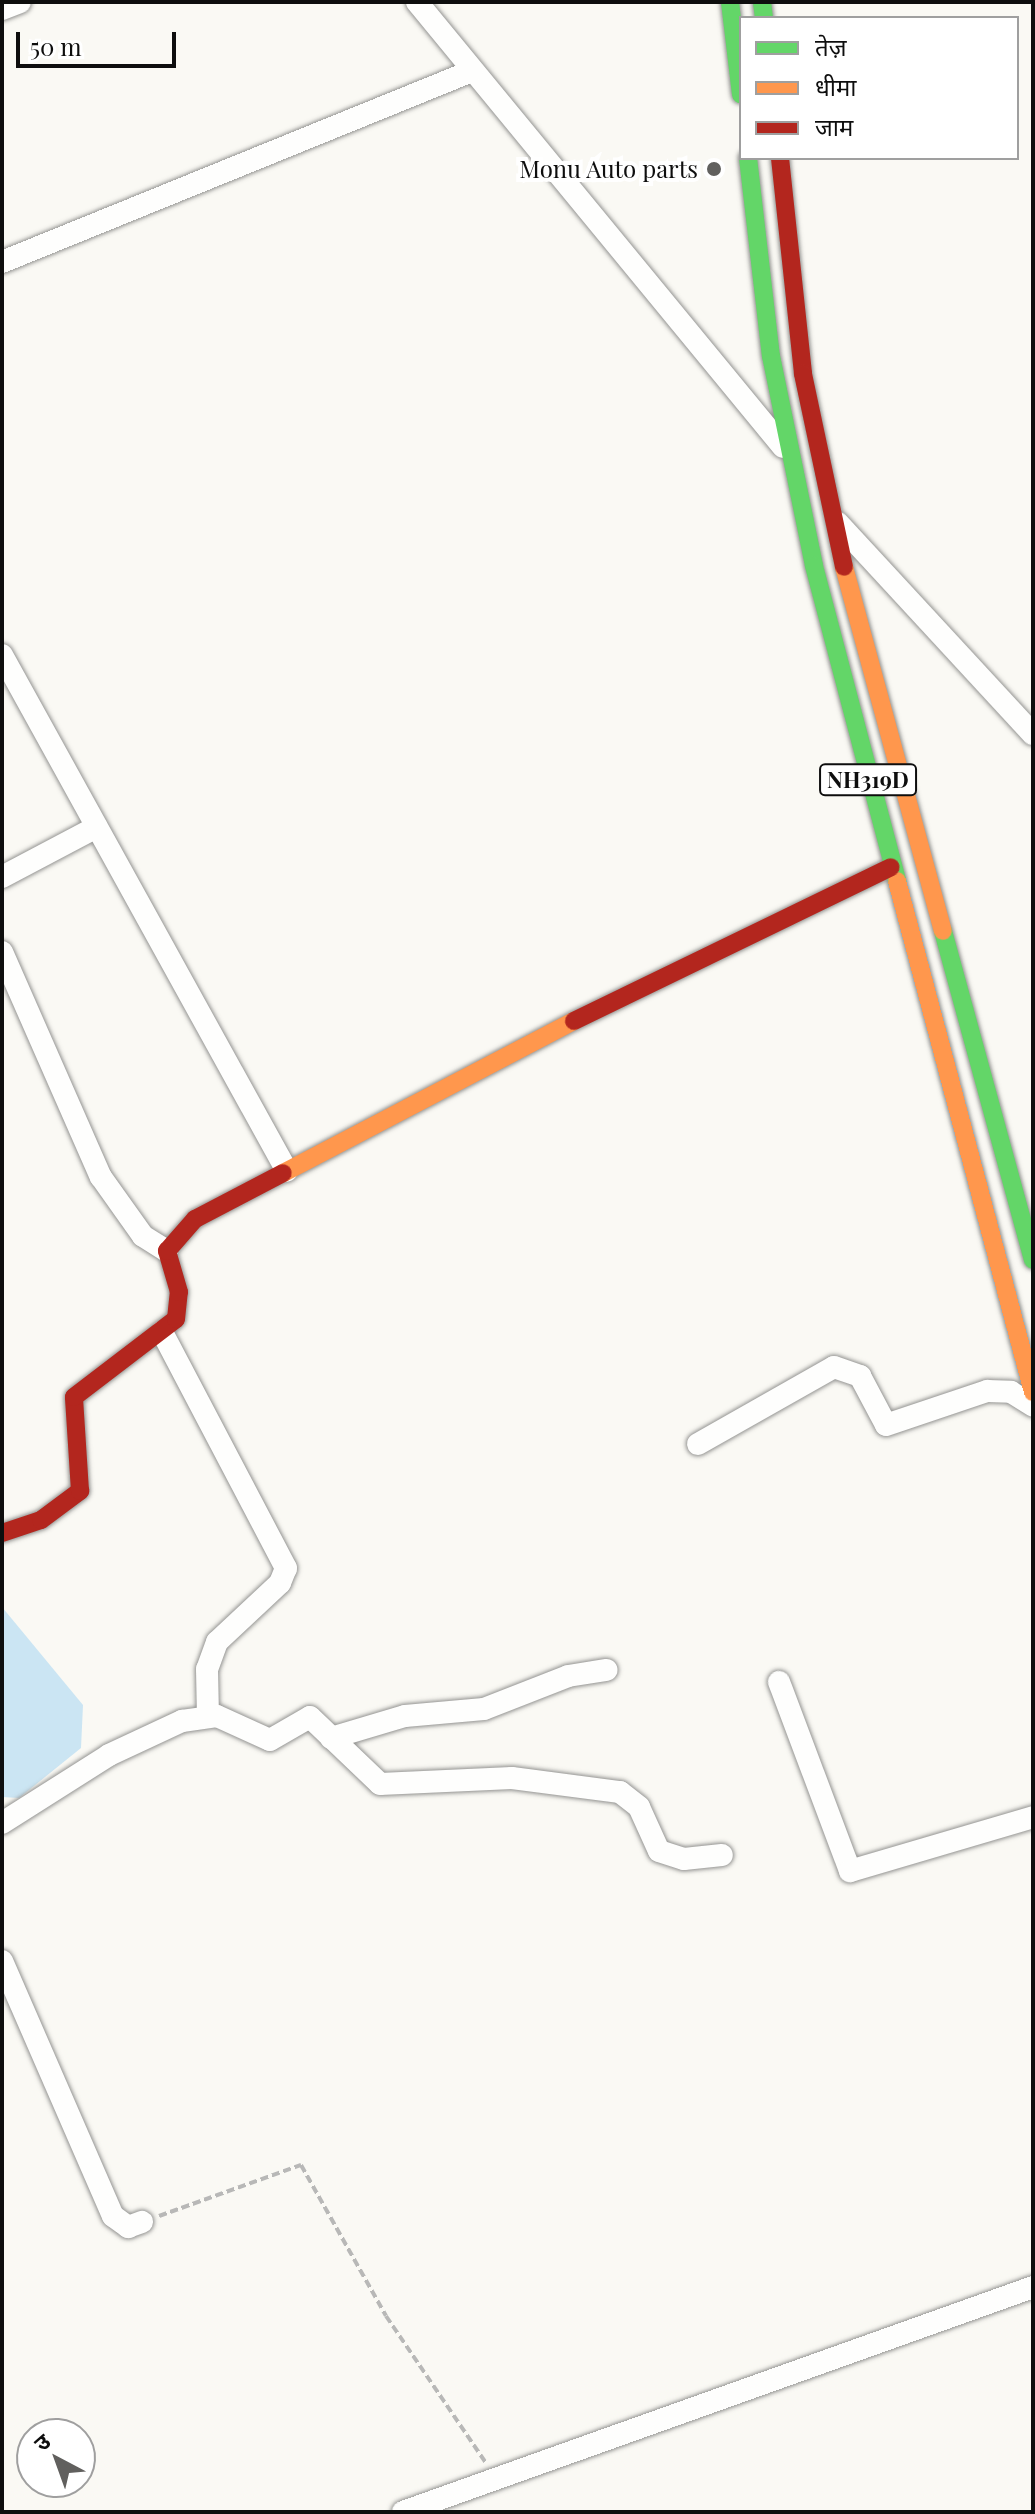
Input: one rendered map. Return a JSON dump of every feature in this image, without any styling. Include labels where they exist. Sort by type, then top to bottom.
[{"type":"main road","points":[[730,2],[739,77]]},
{"type":"main road","name":"NH319D","points":[[748,160],[788,453],[891,867],[1033,1392]]},
{"type":"main road","name":"NH319D","points":[[780,160],[803,374],[829,513],[1033,1260]]},
{"type":"main road","points":[[2,1533],[70,1503],[82,1478],[74,1397],[162,1332],[180,1306],[167,1251],[195,1219],[670,971],[891,867]]},
{"type":"street","points":[[2,9],[20,2]]},
{"type":"street","points":[[417,2],[788,453],[829,513],[1033,734]]},
{"type":"street","points":[[2,262],[472,71]]},
{"type":"street","points":[[2,655],[287,1171]]},
{"type":"street","points":[[2,877],[97,827]]},
{"type":"street","points":[[2,952],[101,1177],[136,1228],[167,1251]]},
{"type":"street","points":[[162,1332],[286,1568],[280,1583],[217,1642],[207,1669],[208,1715]]},
{"type":"street","points":[[698,1444],[834,1367],[860,1376],[886,1425],[987,1391],[1011,1392],[1033,1406]]},
{"type":"street","points":[[331,1738],[405,1716],[484,1709],[607,1670]]},
{"type":"street","points":[[779,1682],[850,1871],[1033,1817]]},
{"type":"street","points":[[2,1823],[109,1755],[208,1715],[270,1740],[310,1717],[368,1777],[396,1788],[512,1778],[620,1792],[639,1807],[659,1851],[684,1859],[722,1855]]},
{"type":"street","points":[[2,1961],[113,2216],[128,2227],[142,2222]]},
{"type":"street","points":[[404,2512],[1033,2287]]},
{"type":"path","points":[[142,2222],[301,2165],[386,2316],[468,2429],[495,2480]]},
{"type":"water","points":[[2,1607],[83,1705],[81,1748],[19,1798],[2,1797]]},
{"type":"traffic: fast","points":[[730,2],[739,77]]},
{"type":"traffic: fast","points":[[762,2],[764,16]]},
{"type":"traffic: fast","points":[[748,160],[771,356],[814,566],[897,881]]},
{"type":"traffic: fast","points":[[943,931],[1033,1260]]},
{"type":"traffic: slow","points":[[844,567],[943,931]]},
{"type":"traffic: slow","points":[[897,881],[1033,1392]]},
{"type":"traffic: slow","points":[[283,1173],[574,1021]]},
{"type":"traffic: jam","points":[[780,160],[803,374],[844,567]]},
{"type":"traffic: jam","points":[[574,1021],[891,867]]},
{"type":"traffic: jam","points":[[2,1533],[41,1520],[80,1491],[74,1397],[176,1319],[179,1292],[167,1251],[195,1219],[283,1173]]},
{"type":"place","name":"Monu Auto parts","points":[[714,169]]}]
